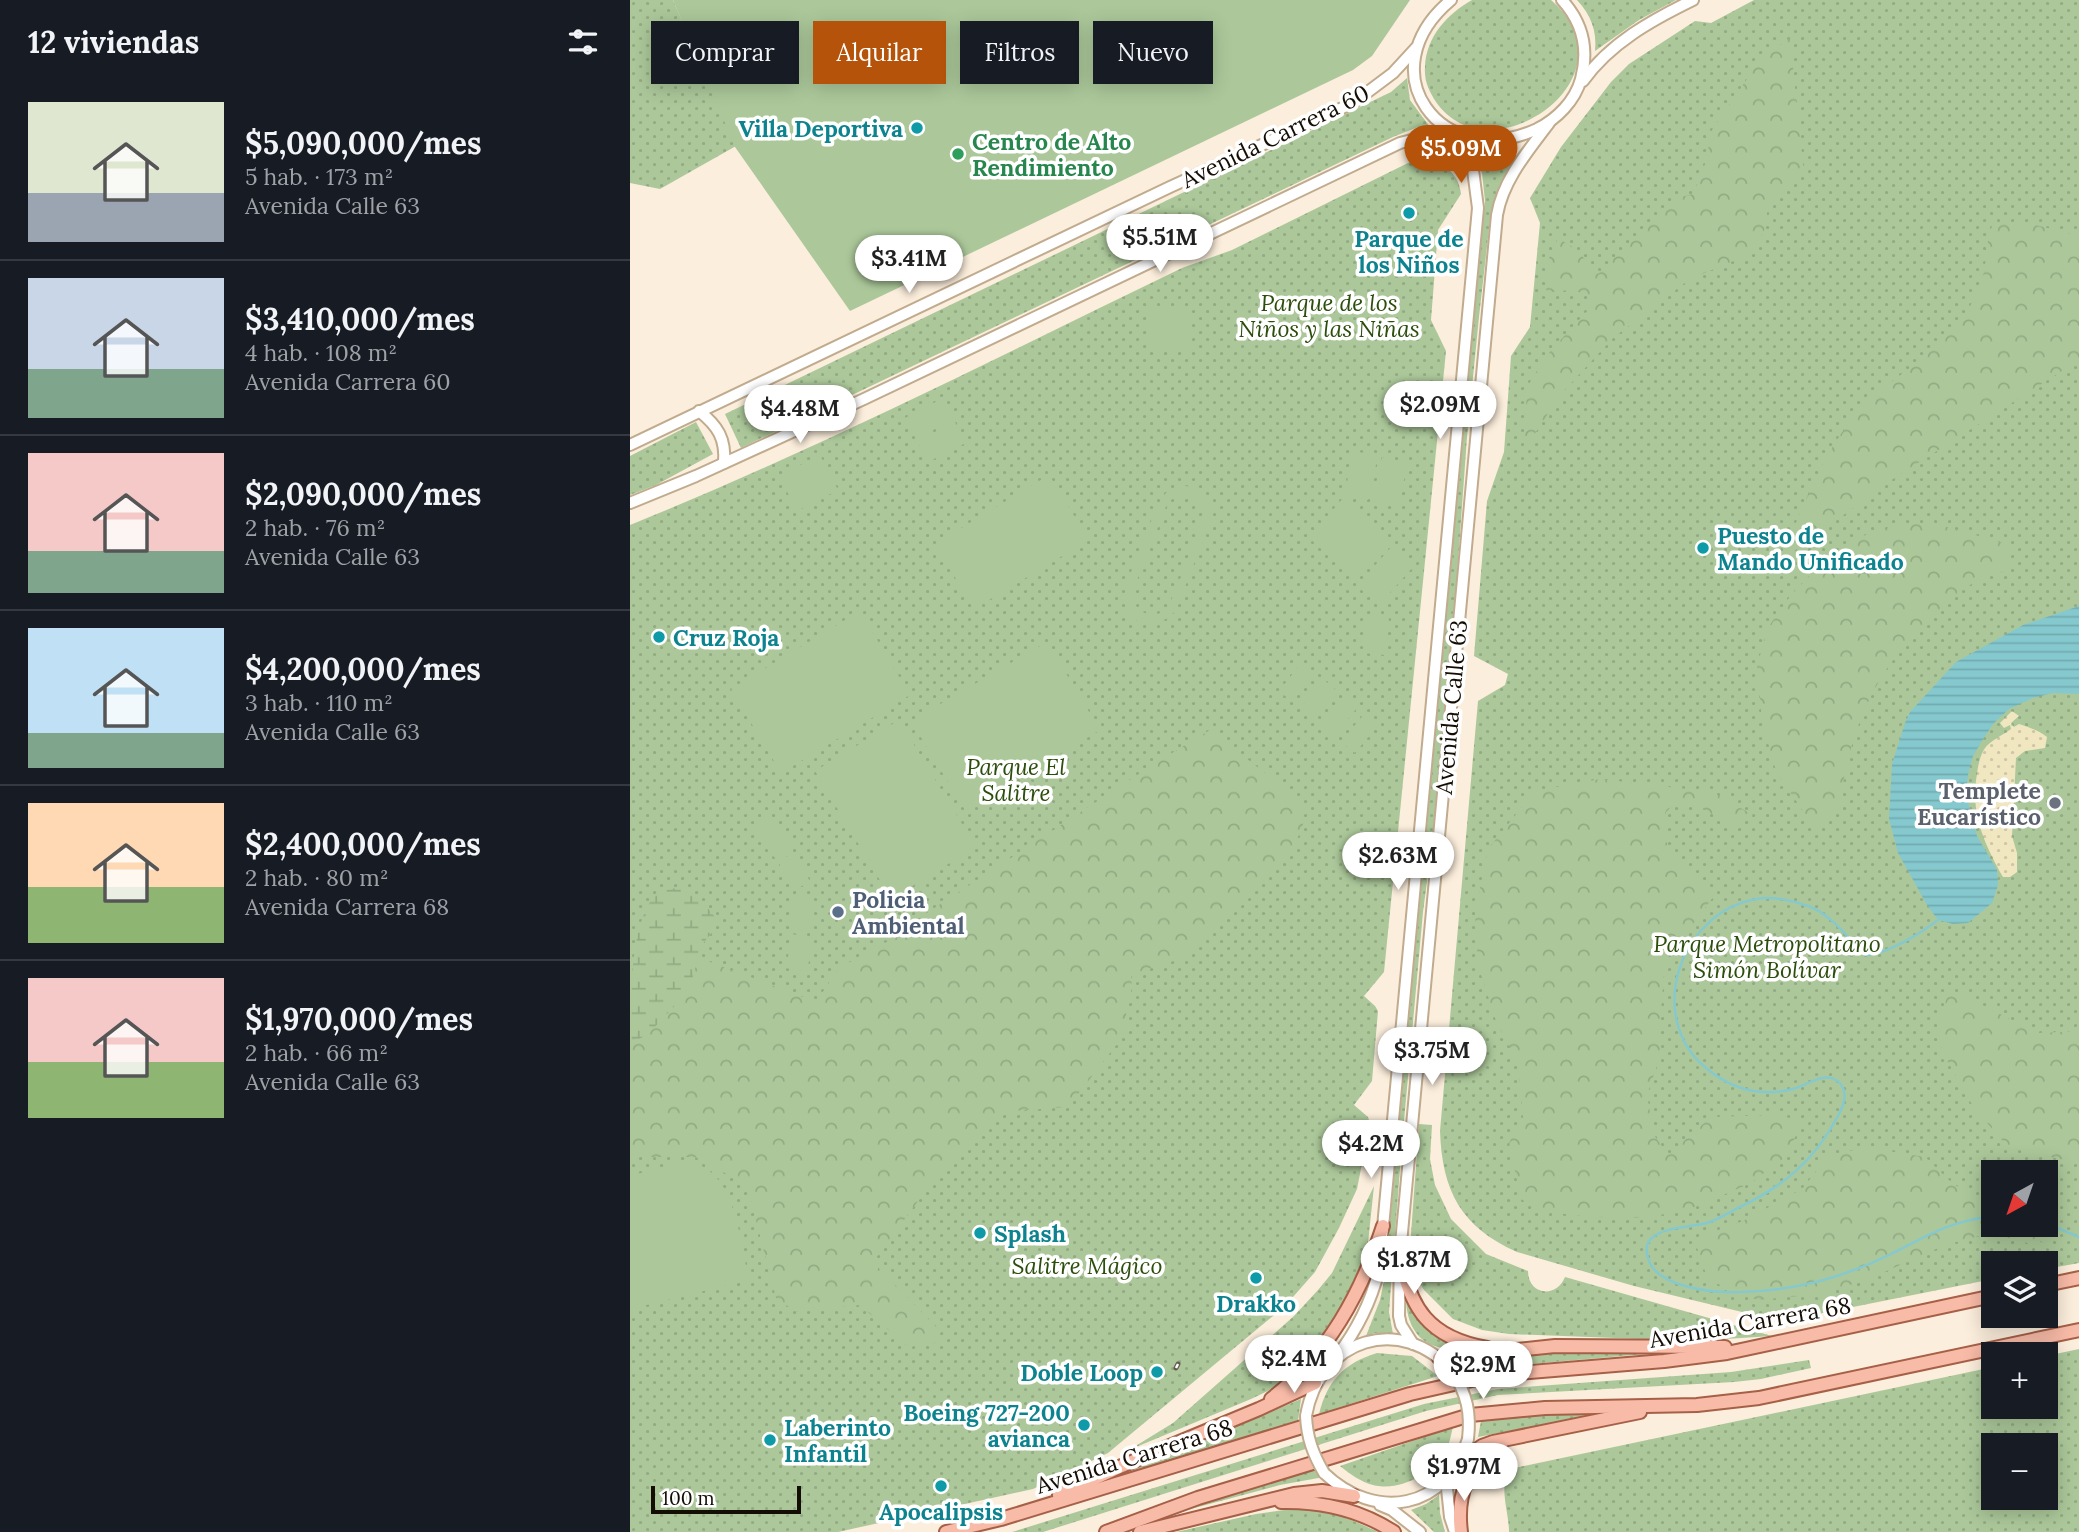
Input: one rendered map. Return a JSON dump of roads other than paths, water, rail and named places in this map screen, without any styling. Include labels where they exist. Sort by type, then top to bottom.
[{"type":"main road","name":"Avenida Carrera 60","points":[[630,445],[1170,187],[1353,103],[1393,73],[1416,48],[1426,27],[1451,0]]},
{"type":"main road","points":[[1563,0],[1578,20],[1583,34],[1584,66],[1579,86]]},
{"type":"main road","points":[[1579,86],[1597,63],[1614,48],[1661,16],[1693,0]]},
{"type":"main road","points":[[1416,48],[1413,69],[1419,97],[1428,111],[1452,131],[1479,140],[1496,140],[1521,135],[1549,123]]},
{"type":"main road","name":"Avenida Calle 63","points":[[1413,1344],[1401,1325],[1399,1316],[1400,1254],[1497,215],[1501,198],[1516,169],[1579,86]]},
{"type":"main road","points":[[630,503],[724,463],[1400,143],[1452,131]]},
{"type":"main road","name":"Avenida Calle 63","points":[[1338,1356],[1358,1326],[1379,1270],[1478,208],[1473,170],[1452,131]]},
{"type":"main road","points":[[699,411],[721,433],[725,449],[724,463]]},
{"type":"main road","points":[[1419,838],[1439,840]]},
{"type":"main road","points":[[1259,1409],[1299,1374],[1335,1330],[1364,1280],[1383,1226]]},
{"type":"main road","points":[[1400,1254],[1412,1300],[1427,1321],[1456,1340],[1501,1351]]},
{"type":"main road","points":[[2058,1282],[2079,1278]]},
{"type":"main road","name":"Avenida Carrera 68","points":[[946,1532],[1027,1511],[1410,1394],[1456,1383],[1522,1372],[1696,1357],[1981,1299]]},
{"type":"main road","points":[[1107,1532],[1198,1498],[1469,1415],[1545,1408],[1664,1406],[1759,1398],[2079,1331]]},
{"type":"main road","points":[[1354,1496],[1324,1473],[1307,1436],[1306,1416],[1315,1383],[1325,1369],[1338,1356],[1361,1344],[1387,1339],[1413,1344],[1439,1358],[1453,1373],[1468,1404],[1470,1422],[1468,1439],[1460,1461]]},
{"type":"main road","points":[[1439,1358],[1555,1346],[1755,1347]]},
{"type":"main road","points":[[1027,1511],[1117,1468],[1315,1383]]},
{"type":"main road","points":[[1371,1502],[1412,1500],[1430,1492],[1446,1479],[1460,1461],[1482,1446],[1513,1437],[1664,1406]]},
{"type":"main road","points":[[1461,1532],[1460,1501],[1468,1479],[1482,1459],[1513,1437]]},
{"type":"main road","points":[[1446,1479],[1450,1517],[1455,1532]]},
{"type":"main road","points":[[1140,1532],[1308,1491],[1338,1492],[1371,1502],[1392,1510],[1420,1532]]},
{"type":"main road","points":[[1253,1504],[1292,1502],[1325,1505],[1364,1516],[1394,1532]]},
{"type":"water","points":[[2079,606],[2079,694],[2053,693],[2033,698],[2009,709],[1994,723],[1973,756],[1966,794],[1977,836],[1997,870],[1998,885],[1992,903],[1968,923],[1953,924],[1938,920],[1898,853],[1889,819],[1892,764],[1905,723],[1910,712],[1956,662],[2023,625]]},
{"type":"waterway","points":[[1938,920],[1893,947],[1865,955],[1824,915],[1808,906],[1789,901],[1757,899],[1730,908],[1708,923],[1691,944],[1679,969],[1675,995],[1677,1022],[1687,1047],[1706,1068],[1736,1086],[1758,1091],[1781,1091],[1831,1078],[1843,1088],[1844,1102],[1819,1146],[1784,1181],[1755,1200],[1715,1220],[1657,1234],[1648,1243],[1647,1253],[1651,1265],[1659,1274],[1685,1286],[1741,1292],[1780,1289],[1837,1276],[1940,1230],[1981,1218]]},
{"type":"waterway","points":[[2058,1228],[2079,1237]]},
{"type":"railway","points":[[1176,1368],[1178,1364]]},
{"type":"place","name":"Villa Deportiva","points":[[917,128]]},
{"type":"place","name":"Centro de Alto Rendimiento","points":[[958,154]]},
{"type":"place","name":"Parque de los Niños","points":[[1409,213]]},
{"type":"place","name":"Puesto de Mando Unificado","points":[[1703,548]]},
{"type":"place","name":"Cruz Roja","points":[[659,637]]},
{"type":"place","name":"Templete Eucarístico","points":[[2055,803]]},
{"type":"place","name":"Policia Ambiental","points":[[838,912]]},
{"type":"place","name":"Splash","points":[[980,1233]]},
{"type":"place","name":"Drakko","points":[[1256,1278]]},
{"type":"place","name":"Doble Loop","points":[[1157,1372]]},
{"type":"place","name":"Boeing 727-200 avianca","points":[[1084,1425]]},
{"type":"place","name":"Laberinto Infantil","points":[[770,1440]]},
{"type":"place","name":"Apocalipsis","points":[[941,1486]]},
{"type":"park label","name":"Parque de los Niños y las Niñas","points":[[1329,315]]},
{"type":"park label","name":"Parque El Salitre","points":[[1016,779]]},
{"type":"park label","name":"Parque Metropolitano Simón Bolívar","points":[[1767,956]]},
{"type":"park label","name":"Salitre Mágico","points":[[1087,1265]]}]
